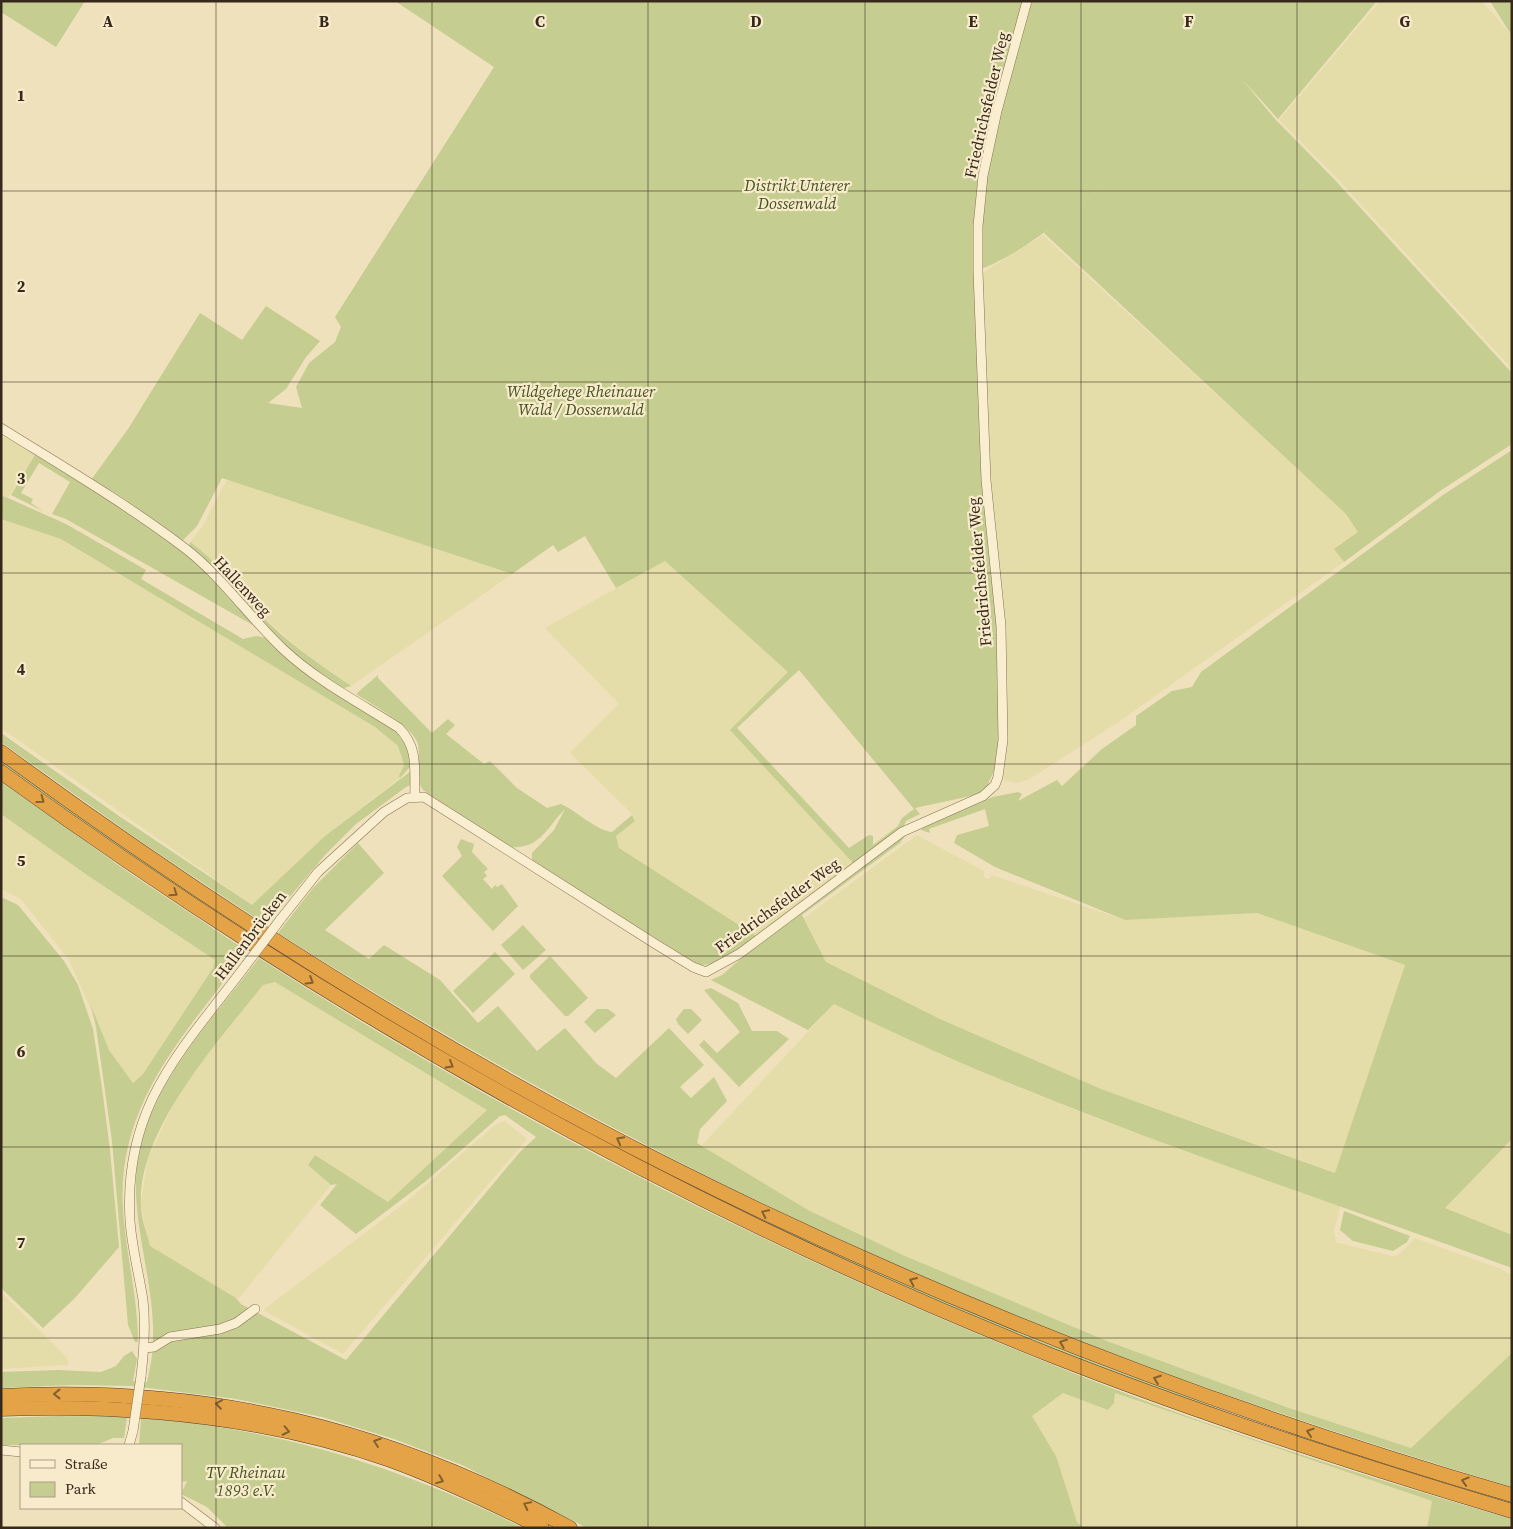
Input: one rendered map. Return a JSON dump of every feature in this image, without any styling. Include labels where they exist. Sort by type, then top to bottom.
[{"type":"highway","points":[[1,752],[152,860],[351,988],[516,1084],[671,1168],[888,1270],[1100,1357],[1309,1432],[1512,1495]]},
{"type":"highway","points":[[1,772],[162,885],[336,997],[507,1097],[717,1207],[924,1302],[1104,1376],[1300,1445],[1512,1511]]},
{"type":"highway","points":[[1,1396],[79,1394],[149,1397],[212,1403],[294,1419],[374,1441],[419,1457],[490,1487],[570,1528]]},
{"type":"highway","points":[[1,1409],[82,1408],[161,1411],[228,1419],[286,1431],[389,1460],[481,1498],[542,1528]]},
{"type":"street","name":"Friedrichsfelder Weg","points":[[415,796],[434,801],[694,967],[706,972],[739,954],[902,832],[970,804],[995,785],[1003,740],[1001,626],[986,480],[978,226],[983,176],[989,148],[1027,1]]},
{"type":"street","name":"Hallenweg","points":[[1,428],[126,507],[183,547],[214,576],[271,637],[303,666],[399,728],[410,740],[415,754],[415,796]]},
{"type":"street","name":"Hallenbrücken","points":[[129,1444],[145,1348],[143,1301],[130,1223],[129,1194],[132,1158],[139,1130],[158,1085],[171,1064],[318,872],[397,802],[415,796]]},
{"type":"street","points":[[145,1348],[154,1347],[170,1337],[220,1329],[236,1322],[255,1309]]},
{"type":"street","points":[[1,1450],[20,1452]]},
{"type":"street","points":[[182,1503],[216,1528]]},
{"type":"shaded area","points":[[1380,1],[1482,1],[1512,36],[1512,369],[1336,177],[1279,120]]},
{"type":"shaded area","points":[[1043,235],[1346,514],[1358,532],[1335,549],[1344,562],[1117,723],[1028,780],[1016,783],[1006,781],[1003,777],[1006,760],[1007,729],[990,480],[982,273]]},
{"type":"shaded area","points":[[1,435],[35,452],[35,455],[8,498],[1,495]]},
{"type":"shaded area","points":[[227,479],[512,574],[351,686],[313,660],[261,615],[219,567],[190,542],[202,527]]},
{"type":"shaded area","points":[[1,519],[61,539],[375,727],[398,746],[404,765],[399,776],[400,778],[325,836],[252,905],[1,728]]},
{"type":"shaded area","points":[[665,561],[789,672],[730,730],[854,864],[756,936],[619,848],[616,836],[635,821],[633,815],[570,753],[619,704],[545,628]]},
{"type":"shaded area","points":[[1,814],[87,875],[215,960],[213,968],[143,1074],[133,1083],[108,1048],[69,960],[21,899],[1,889]]},
{"type":"shaded area","points":[[917,835],[984,871],[984,877],[989,879],[992,875],[1125,920],[1257,913],[1405,965],[1336,1173],[1101,1089],[940,1019],[826,962],[804,918]]},
{"type":"shaded area","points":[[275,981],[487,1110],[388,1202],[315,1155],[308,1165],[331,1185],[239,1298],[236,1298],[149,1246],[141,1205],[148,1158],[173,1105],[189,1078],[263,985]]},
{"type":"shaded area","points":[[834,1004],[1012,1085],[1098,1119],[1341,1205],[1334,1230],[1336,1242],[1392,1256],[1398,1255],[1415,1238],[1501,1269],[1512,1275],[1512,1353],[1411,1448],[1289,1408],[1107,1341],[905,1256],[808,1210],[701,1146]]},
{"type":"shaded area","points":[[505,1121],[527,1139],[343,1354],[263,1310],[406,1202],[496,1124]]},
{"type":"shaded area","points":[[1512,1139],[1512,1235],[1445,1208]]},
{"type":"shaded area","points":[[1,1292],[67,1358],[69,1362],[67,1365],[1,1369]]},
{"type":"shaded area","points":[[1063,1393],[1108,1410],[1114,1403],[1114,1393],[1432,1501],[1427,1528],[1084,1528],[1077,1522],[1056,1456],[1032,1416]]},
{"type":"green space","points":[[1,1],[85,1],[56,47],[1,12]]},
{"type":"green space","name":"Distrikt Unterer Dossenwald","points":[[395,1],[1377,1],[1278,119],[1241,78],[1275,119],[1334,179],[1512,373],[1512,444],[1440,491],[1344,562],[1334,549],[1358,532],[1346,514],[1044,233],[1055,225],[1009,255],[975,271],[997,625],[1000,740],[994,771],[987,786],[980,794],[915,808],[920,814],[906,821],[904,826],[854,864],[730,730],[788,672],[665,561],[616,588],[585,536],[558,552],[553,545],[512,574],[222,478],[197,526],[182,541],[91,480],[128,429],[200,313],[242,340],[266,306],[320,341],[306,357],[286,389],[268,403],[302,408],[296,387],[309,363],[335,342],[341,327],[335,317],[494,67]],"holes":[[[799,670],[914,809],[902,818],[898,826],[873,845],[873,836],[869,835],[849,848],[737,728]]]},
{"type":"green space","points":[[1490,1],[1512,1],[1512,36]]},
{"type":"green space","points":[[1512,450],[1512,1139],[1445,1208],[1512,1235],[1512,1268],[1084,1113],[916,1043],[834,1004],[808,1030],[711,980],[722,975],[744,956],[907,833],[900,843],[802,915],[826,962],[940,1019],[1101,1089],[1335,1173],[1405,965],[1257,913],[1125,920],[995,867],[954,843],[957,835],[989,826],[985,809],[929,829],[930,833],[921,830],[930,823],[993,797],[1018,792],[1022,794],[1018,801],[1057,780],[1062,786],[1102,749],[1136,725],[1136,716],[1172,691],[1192,687],[1201,672],[1443,495]]},
{"type":"green space","points":[[35,455],[112,502],[167,540],[214,580],[258,628],[66,519],[52,514],[70,482],[39,463],[21,493],[33,499],[31,503],[43,511],[11,495]]},
{"type":"green space","points":[[1,495],[66,524],[146,570],[141,579],[243,639],[256,636],[268,638],[397,730],[408,745],[411,766],[400,778],[399,776],[404,765],[398,746],[375,727],[61,539],[1,519]]},
{"type":"green space","points":[[190,542],[218,567],[260,614],[281,634],[351,686],[344,688],[338,685],[297,657],[189,547]]},
{"type":"green space","points":[[378,675],[378,678],[432,733],[448,719],[455,725],[446,734],[484,764],[490,761],[517,788],[547,808],[561,804],[599,828],[612,832],[632,815],[635,821],[616,836],[619,848],[756,936],[716,964],[699,965],[532,861],[532,853],[554,830],[565,809],[536,841],[529,845],[510,847],[423,790],[418,779],[419,750],[415,737],[401,723],[356,694]]},
{"type":"green space","points":[[1,733],[119,816],[252,905],[325,836],[415,768],[414,783],[356,824],[325,855],[266,925],[143,843],[1,742]]},
{"type":"green space","points":[[1,759],[486,1074],[1087,1358],[1227,1412],[1225,1414],[1030,1341],[943,1305],[718,1202],[482,1077],[257,942],[21,780],[1,765]]},
{"type":"green space","points":[[1,781],[128,872],[247,951],[201,1011],[160,1070],[143,1102],[131,1135],[124,1171],[123,1210],[136,1309],[138,1342],[135,1342],[128,1325],[112,1141],[96,1027],[91,1006],[109,1050],[133,1083],[143,1074],[213,968],[215,960],[87,875],[1,814]]},
{"type":"green space","points":[[461,839],[474,844],[472,852],[488,869],[484,872],[487,876],[483,879],[492,889],[495,885],[497,887],[502,884],[518,906],[493,931],[442,876],[462,856],[457,847]]},
{"type":"green space","points":[[358,843],[384,873],[325,930],[369,959],[384,945],[440,980],[478,1023],[498,1006],[537,1051],[565,1028],[597,1064],[616,1078],[669,1028],[704,1065],[680,1087],[691,1098],[714,1077],[727,1101],[700,1129],[697,1143],[808,1210],[905,1256],[1107,1341],[1289,1408],[1411,1448],[1512,1353],[1512,1487],[1351,1437],[1244,1401],[1085,1343],[980,1301],[876,1256],[671,1158],[472,1050],[278,933],[313,888]]},
{"type":"green space","points":[[1,897],[18,905],[64,961],[78,985],[93,1029],[110,1150],[119,1247],[74,1299],[43,1328],[1,1288]]},
{"type":"green space","points":[[523,925],[546,950],[523,970],[501,945]]},
{"type":"green space","points":[[495,952],[515,974],[473,1013],[453,991]]},
{"type":"green space","points":[[550,956],[588,998],[568,1016],[565,1016],[530,978],[530,975]]},
{"type":"green space","points":[[259,958],[364,1024],[579,1146],[801,1256],[914,1307],[1028,1355],[1143,1400],[1234,1433],[1326,1463],[1512,1519],[1512,1528],[1427,1528],[1432,1501],[1115,1393],[1114,1403],[1108,1410],[1063,1393],[1032,1416],[1056,1456],[1077,1522],[1084,1528],[587,1528],[462,1465],[394,1439],[322,1417],[236,1399],[132,1386],[71,1385],[1,1388],[1,1372],[57,1370],[101,1372],[116,1366],[124,1356],[132,1351],[137,1359],[133,1381],[147,1382],[151,1362],[153,1323],[136,1194],[138,1160],[146,1128],[159,1097],[176,1067]],"holes":[[[275,982],[487,1110],[388,1202],[315,1155],[308,1165],[331,1185],[337,1184],[320,1205],[356,1234],[426,1181],[500,1116],[505,1115],[536,1137],[519,1153],[346,1360],[241,1304],[236,1298],[150,1246],[141,1205],[143,1176],[152,1147],[166,1117],[184,1088],[204,1059],[263,985]]]},
{"type":"green space","points":[[711,988],[738,1003],[752,1031],[777,1031],[789,1039],[739,1087],[699,1045],[704,1040],[717,1053],[740,1032],[704,990]]},
{"type":"green space","points":[[597,1009],[608,1009],[616,1015],[595,1033],[584,1022]]},
{"type":"green space","points":[[684,1009],[691,1009],[702,1020],[688,1034],[678,1024],[676,1019]]},
{"type":"green space","points":[[1344,1211],[1410,1236],[1407,1242],[1393,1251],[1353,1241],[1340,1230]]},
{"type":"green space","name":"TV Rheinau 1893 e.V.","points":[[59,1416],[132,1417],[192,1423],[290,1441],[385,1469],[478,1506],[523,1528],[228,1528],[207,1507],[182,1494],[187,1481],[182,1482],[182,1444],[139,1444],[141,1419],[127,1418],[124,1438],[113,1438],[98,1444],[1,1445],[1,1418]]},
{"type":"green space","points":[[1288,1431],[1512,1501],[1512,1506],[1287,1434]]},
{"type":"park label","name":"Wildgehege Rheinauer Wald / Dossenwald","points":[[581,400]]}]
